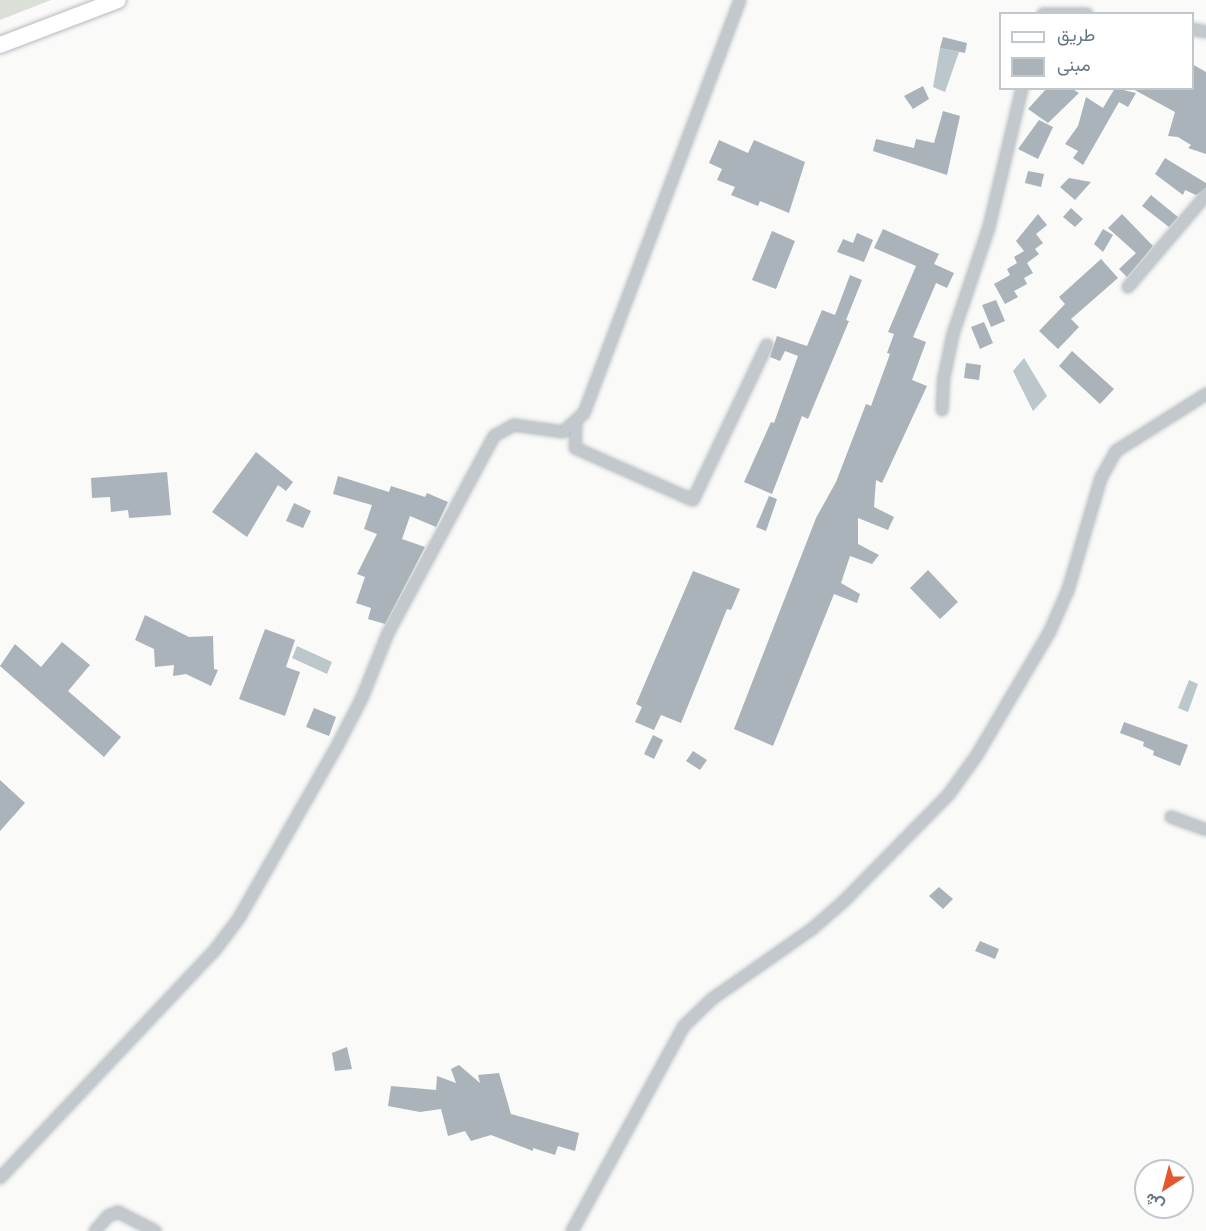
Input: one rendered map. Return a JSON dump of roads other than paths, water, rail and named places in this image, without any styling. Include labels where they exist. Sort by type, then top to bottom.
[{"type":"main road","points":[[0,45],[118,0]]},
{"type":"street","points":[[740,0],[587,406],[576,424],[574,448],[693,500],[766,345]]},
{"type":"street","points":[[942,410],[944,377],[953,334],[989,227],[1022,90]]},
{"type":"street","points":[[1128,287],[1206,195]]},
{"type":"street","points":[[572,1231],[684,1026],[712,999],[812,929],[844,901],[949,794],[977,755],[1050,631],[1068,590],[1101,478],[1116,451],[1206,394]]},
{"type":"street","points":[[0,1178],[215,950],[239,918],[335,750],[362,698],[388,633],[494,436],[514,425],[563,432],[576,424]]},
{"type":"street","points":[[1171,817],[1206,830]]},
{"type":"street","points":[[95,1231],[108,1215],[118,1212],[155,1231]]}]
